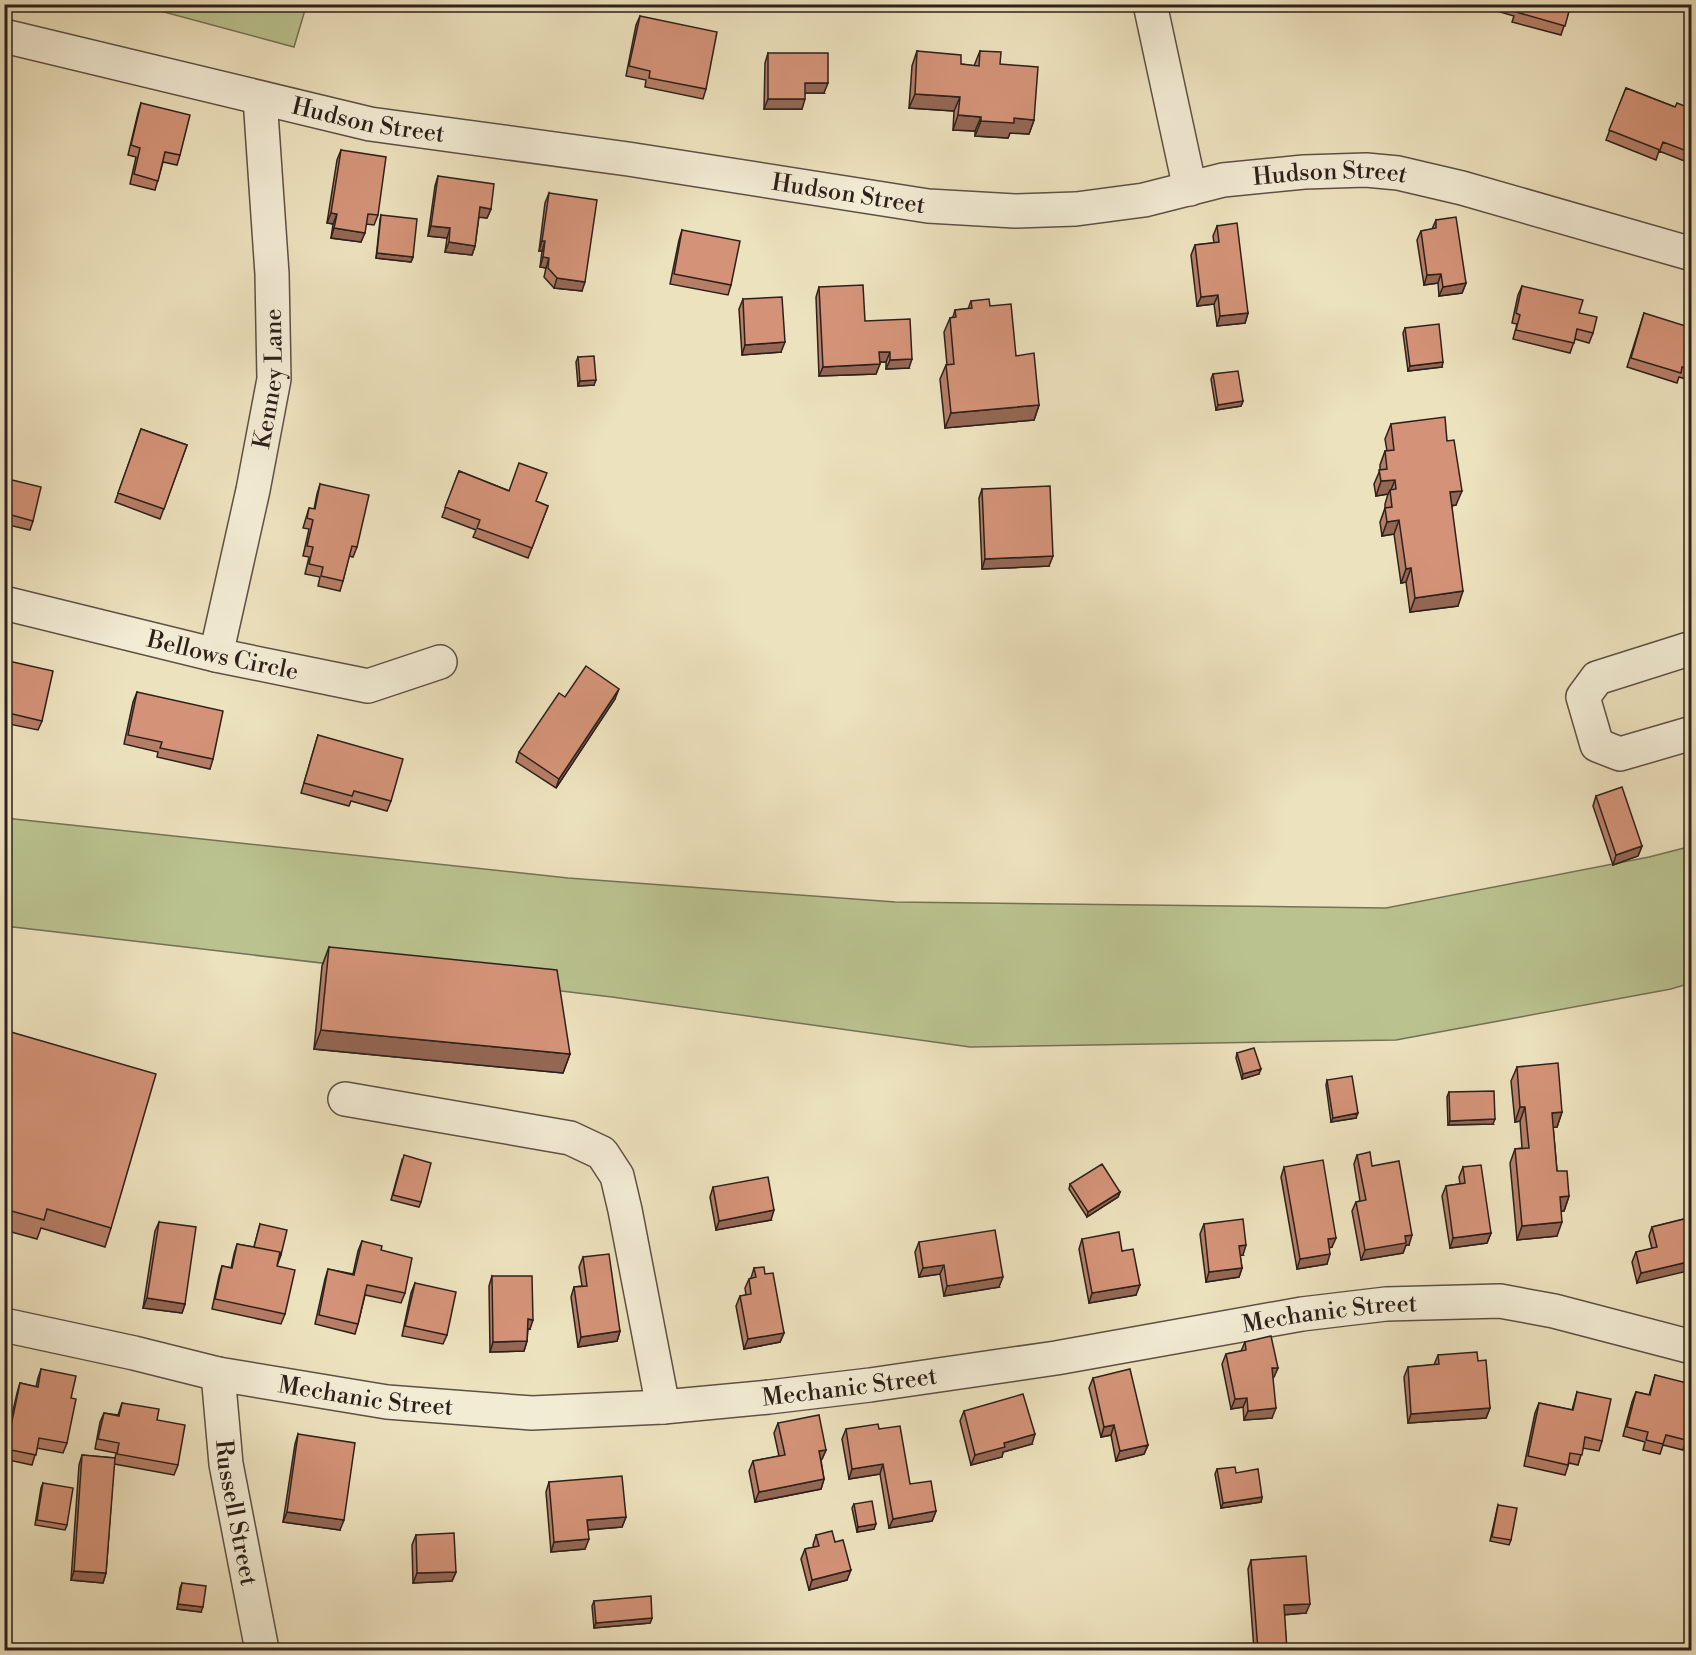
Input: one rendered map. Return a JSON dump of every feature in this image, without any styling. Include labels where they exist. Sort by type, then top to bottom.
[{"type":"street","points":[[1150,4],[1190,189]]},
{"type":"street","name":"Hudson Street","points":[[4,36],[370,124],[628,159],[928,206],[1015,211],[1076,209],[1143,200],[1222,180],[1304,171],[1366,170],[1398,173],[1462,188],[1692,254]]},
{"type":"street","name":"Kenney Lane","points":[[216,655],[253,490],[274,379],[272,274],[260,98]]},
{"type":"street","name":"Bellows Circle","points":[[4,603],[216,655],[368,686],[440,662]]},
{"type":"street","points":[[1692,648],[1597,678],[1583,697],[1598,745],[1620,754],[1692,733]]},
{"type":"street","points":[[345,1099],[570,1138],[602,1153],[617,1176],[623,1199],[663,1407]]},
{"type":"street","name":"Mechanic Street","points":[[4,1325],[218,1374],[387,1402],[532,1413],[663,1407],[770,1397],[928,1377],[1056,1358],[1302,1314],[1386,1304],[1500,1301],[1564,1313],[1692,1347]]},
{"type":"street","name":"Russell Street","points":[[218,1374],[226,1464],[262,1650]]},
{"type":"green space","points":[[150,4],[286,4],[305,10],[294,47],[149,8]]},
{"type":"green space","points":[[5,818],[568,878],[895,902],[1386,908],[1649,857],[1692,846],[1691,983],[1671,989],[1396,1040],[970,1047],[612,997],[5,926]]},
{"type":"building","points":[[1513,4],[1571,4],[1565,26],[1516,12],[1517,6]]},
{"type":"building","points":[[640,16],[717,32],[706,89],[649,78],[650,71],[629,66]]},
{"type":"building","points":[[917,51],[961,55],[961,64],[979,66],[980,51],[1001,52],[1000,64],[1038,67],[1034,120],[1014,118],[1014,123],[981,121],[981,117],[958,115],[960,97],[915,94]]},
{"type":"building","points":[[768,53],[828,53],[828,83],[805,83],[805,99],[768,99]]},
{"type":"building","points":[[1626,88],[1675,107],[1677,103],[1692,109],[1692,153],[1663,142],[1660,150],[1609,130]]},
{"type":"building","points":[[141,103],[190,115],[180,155],[165,152],[158,181],[134,174],[140,148],[131,145]]},
{"type":"building","points":[[341,150],[386,157],[378,215],[368,214],[365,233],[334,228],[337,214],[331,213]]},
{"type":"building","points":[[438,176],[494,184],[491,209],[480,207],[475,246],[449,242],[450,228],[431,226]]},
{"type":"building","points":[[549,193],[597,200],[585,282],[557,278],[548,268],[549,258],[543,257],[545,241],[542,241]]},
{"type":"building","points":[[381,215],[417,219],[413,257],[377,253]]},
{"type":"building","points":[[1456,217],[1466,283],[1443,287],[1441,274],[1427,275],[1421,231],[1436,228],[1436,220]]},
{"type":"building","points":[[1237,223],[1248,313],[1220,316],[1218,295],[1201,297],[1195,245],[1219,242],[1217,226]]},
{"type":"building","points":[[682,230],[740,241],[731,285],[674,274]]},
{"type":"building","points":[[863,285],[865,321],[910,319],[912,359],[890,360],[890,352],[879,352],[880,364],[823,367],[819,287]]},
{"type":"building","points":[[1522,286],[1583,300],[1579,313],[1597,317],[1593,333],[1577,329],[1574,343],[1516,330],[1520,315],[1516,313]]},
{"type":"building","points":[[782,297],[785,342],[745,345],[743,299]]},
{"type":"building","points":[[989,299],[990,306],[1011,304],[1016,356],[1034,353],[1039,405],[951,413],[946,365],[954,364],[950,318],[956,317],[955,310],[972,308],[971,301]]},
{"type":"building","points":[[1644,313],[1692,328],[1692,338],[1688,348],[1692,349],[1692,370],[1682,367],[1681,373],[1631,358]]},
{"type":"building","points":[[1439,324],[1443,362],[1410,366],[1405,328]]},
{"type":"building","points":[[594,356],[596,380],[580,381],[578,357]]},
{"type":"building","points":[[1238,371],[1243,401],[1218,405],[1213,374]]},
{"type":"building","points":[[1445,417],[1447,441],[1454,440],[1462,491],[1450,492],[1463,591],[1415,598],[1411,568],[1406,569],[1399,520],[1387,522],[1385,508],[1392,507],[1390,490],[1396,489],[1395,480],[1381,481],[1379,470],[1387,469],[1385,451],[1394,450],[1391,424]]},
{"type":"building","points":[[141,429],[187,445],[164,509],[118,493]]},
{"type":"building","points":[[519,463],[547,473],[536,501],[548,506],[532,548],[477,528],[480,520],[445,507],[459,471],[509,491]]},
{"type":"building","points":[[4,478],[41,487],[33,521],[4,513]]},
{"type":"building","points":[[320,484],[369,495],[357,547],[352,546],[343,581],[321,576],[323,567],[309,564],[313,547],[307,546],[313,520],[307,518],[309,508],[315,509]]},
{"type":"building","points":[[1050,486],[1053,556],[985,559],[982,489]]},
{"type":"building","points":[[4,660],[53,671],[42,721],[4,712]]},
{"type":"building","points":[[586,666],[619,689],[559,779],[519,752],[559,693],[565,697]]},
{"type":"building","points":[[137,692],[223,711],[213,759],[160,748],[162,742],[128,735]]},
{"type":"building","points":[[318,735],[403,759],[391,801],[354,791],[352,796],[304,783]]},
{"type":"building","points":[[1622,787],[1642,846],[1616,855],[1596,796]]},
{"type":"building","points":[[329,947],[557,970],[570,1054],[321,1030]]},
{"type":"building","points":[[4,1030],[156,1074],[111,1228],[47,1209],[44,1220],[4,1209]]},
{"type":"building","points":[[1254,1048],[1261,1069],[1243,1074],[1237,1053]]},
{"type":"building","points":[[1558,1063],[1562,1112],[1552,1113],[1557,1171],[1567,1171],[1569,1196],[1560,1197],[1562,1222],[1522,1226],[1515,1149],[1529,1148],[1525,1107],[1520,1107],[1517,1067]]},
{"type":"building","points":[[1352,1076],[1358,1113],[1333,1118],[1327,1080]]},
{"type":"building","points":[[1494,1091],[1495,1119],[1450,1121],[1449,1092]]},
{"type":"building","points":[[1370,1152],[1372,1166],[1399,1161],[1412,1235],[1405,1236],[1406,1243],[1365,1250],[1356,1202],[1366,1200],[1357,1155]]},
{"type":"building","points":[[404,1155],[431,1163],[421,1202],[393,1195]]},
{"type":"building","points":[[1323,1160],[1336,1238],[1328,1239],[1330,1254],[1300,1259],[1284,1167]]},
{"type":"building","points":[[1102,1164],[1120,1192],[1088,1212],[1070,1184]]},
{"type":"building","points":[[1481,1165],[1491,1233],[1453,1238],[1446,1186],[1465,1183],[1463,1167]]},
{"type":"building","points":[[768,1177],[774,1210],[719,1221],[713,1187]]},
{"type":"building","points":[[1692,1217],[1692,1261],[1641,1273],[1636,1252],[1657,1247],[1652,1227]]},
{"type":"building","points":[[1243,1219],[1246,1245],[1239,1246],[1242,1268],[1209,1272],[1204,1224]]},
{"type":"building","points":[[159,1222],[196,1227],[185,1304],[147,1298]]},
{"type":"building","points":[[260,1224],[287,1230],[281,1255],[280,1252],[254,1247]]},
{"type":"building","points":[[995,1230],[1003,1277],[947,1286],[944,1265],[923,1268],[919,1242]]},
{"type":"building","points":[[1119,1232],[1122,1251],[1133,1249],[1140,1285],[1092,1293],[1082,1239]]},
{"type":"building","points":[[362,1241],[382,1246],[381,1250],[412,1258],[405,1293],[367,1285],[358,1324],[319,1315],[328,1269],[354,1275]]},
{"type":"building","points":[[237,1244],[280,1252],[277,1266],[295,1270],[285,1314],[215,1299],[222,1266],[232,1268]]},
{"type":"building","points":[[609,1254],[620,1331],[581,1337],[574,1287],[587,1286],[583,1257]]},
{"type":"building","points":[[764,1267],[765,1274],[773,1273],[784,1333],[748,1339],[740,1296],[751,1294],[749,1279],[756,1277],[754,1268]]},
{"type":"building","points":[[492,1276],[532,1276],[533,1320],[528,1319],[527,1341],[493,1342]]},
{"type":"building","points":[[415,1283],[456,1292],[447,1335],[405,1326]]},
{"type":"building","points":[[1271,1336],[1278,1368],[1272,1368],[1276,1408],[1248,1411],[1247,1398],[1235,1399],[1226,1354],[1246,1350],[1245,1342]]},
{"type":"building","points":[[1477,1352],[1478,1361],[1486,1360],[1490,1408],[1411,1414],[1408,1367],[1439,1364],[1438,1355]]},
{"type":"building","points":[[41,1369],[76,1376],[71,1398],[76,1399],[67,1443],[39,1438],[36,1455],[6,1449],[20,1383],[38,1387]]},
{"type":"building","points":[[1130,1369],[1148,1445],[1120,1451],[1114,1425],[1104,1427],[1093,1378]]},
{"type":"building","points":[[1655,1375],[1691,1384],[1692,1418],[1686,1440],[1666,1435],[1663,1444],[1646,1440],[1648,1432],[1627,1427],[1636,1392],[1650,1395]]},
{"type":"building","points":[[1577,1392],[1611,1399],[1602,1441],[1585,1437],[1582,1455],[1570,1453],[1568,1465],[1528,1456],[1539,1403],[1573,1410]]},
{"type":"building","points":[[1023,1394],[1035,1434],[1004,1443],[1005,1447],[975,1455],[964,1411]]},
{"type":"building","points":[[122,1403],[159,1409],[157,1420],[185,1425],[178,1465],[117,1454],[119,1443],[98,1439],[104,1413],[119,1416]]},
{"type":"building","points":[[819,1415],[826,1450],[819,1451],[824,1479],[759,1492],[753,1461],[785,1455],[778,1423]]},
{"type":"building","points":[[878,1424],[879,1429],[900,1426],[910,1484],[931,1481],[936,1511],[893,1519],[883,1464],[852,1469],[846,1429]]},
{"type":"building","points":[[298,1434],[355,1443],[344,1520],[287,1512]]},
{"type":"building","points":[[82,1455],[115,1458],[106,1573],[74,1571]]},
{"type":"building","points":[[1235,1467],[1236,1473],[1258,1469],[1262,1497],[1223,1503],[1217,1469]]},
{"type":"building","points":[[622,1476],[626,1517],[587,1520],[589,1539],[554,1542],[549,1482]]},
{"type":"building","points":[[43,1483],[73,1488],[67,1525],[37,1520]]},
{"type":"building","points":[[872,1501],[876,1524],[858,1527],[854,1504]]},
{"type":"building","points":[[1498,1505],[1517,1508],[1511,1540],[1492,1537]]},
{"type":"building","points":[[832,1531],[835,1542],[843,1540],[851,1570],[812,1580],[805,1549],[819,1546],[816,1535]]},
{"type":"building","points":[[454,1533],[456,1572],[417,1573],[416,1535]]},
{"type":"building","points":[[4,1535],[11,1536],[4,1579]]},
{"type":"building","points":[[1306,1556],[1310,1604],[1284,1605],[1287,1650],[1258,1650],[1251,1560]]},
{"type":"building","points":[[182,1583],[206,1586],[203,1607],[178,1604]]},
{"type":"building","points":[[651,1596],[652,1618],[596,1623],[594,1601]]}]
